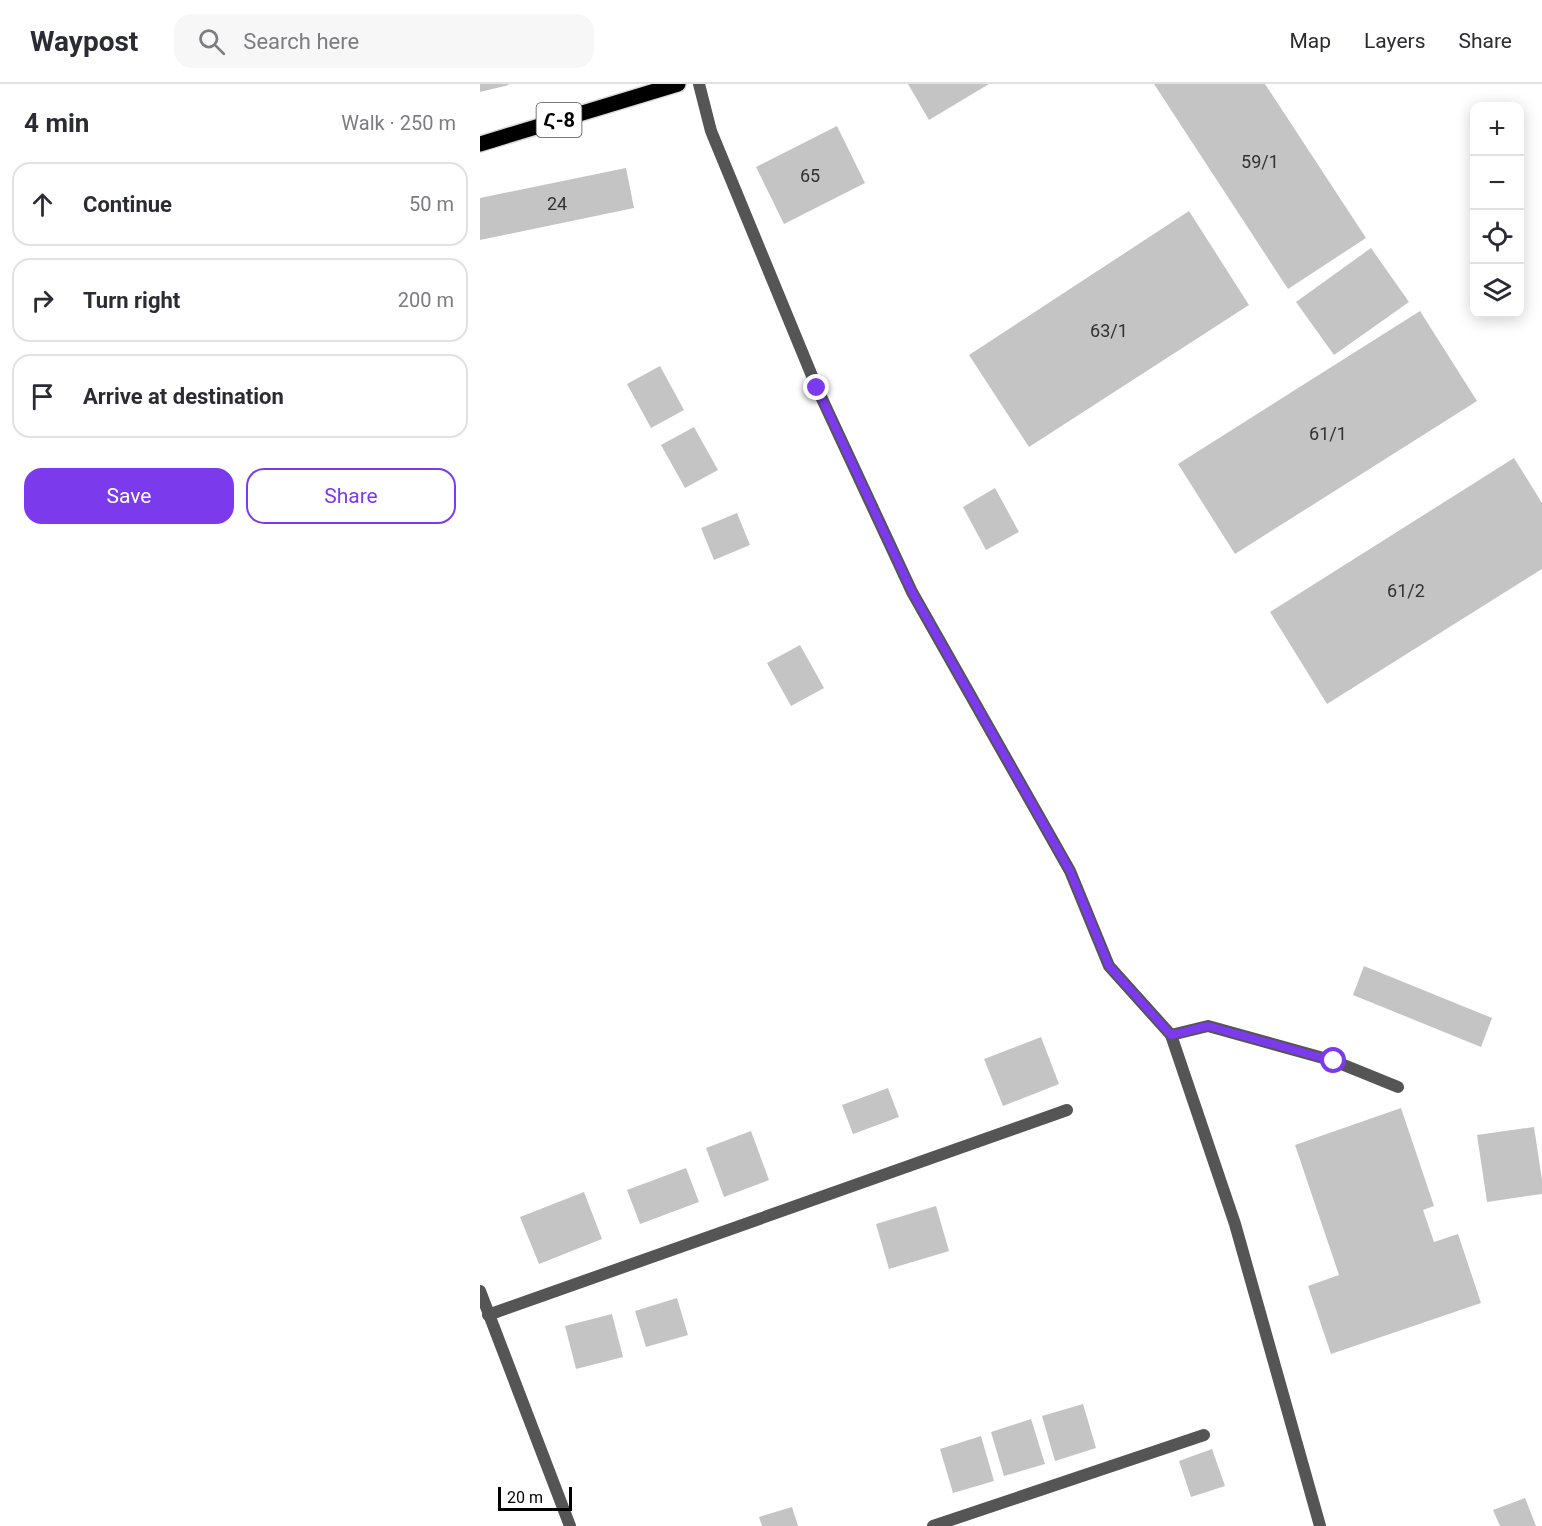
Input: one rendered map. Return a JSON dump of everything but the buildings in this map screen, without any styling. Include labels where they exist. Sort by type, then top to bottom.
[{"type":"main road","name":"Հ-8","points":[[480,144],[678,84]]},
{"type":"street","points":[[699,84],[711,131],[812,378],[912,592],[1070,871],[1109,966],[1171,1035],[1235,1224],[1320,1526]]},
{"type":"street","points":[[1171,1035],[1208,1026],[1334,1061],[1398,1087]]},
{"type":"street","points":[[488,1315],[1067,1110]]},
{"type":"street","points":[[480,1292],[570,1526]]},
{"type":"street","points":[[933,1526],[1204,1435]]},
{"type":"route","points":[[817,388],[912,592],[1070,871],[1109,966],[1171,1035],[1208,1026],[1334,1061]]}]
